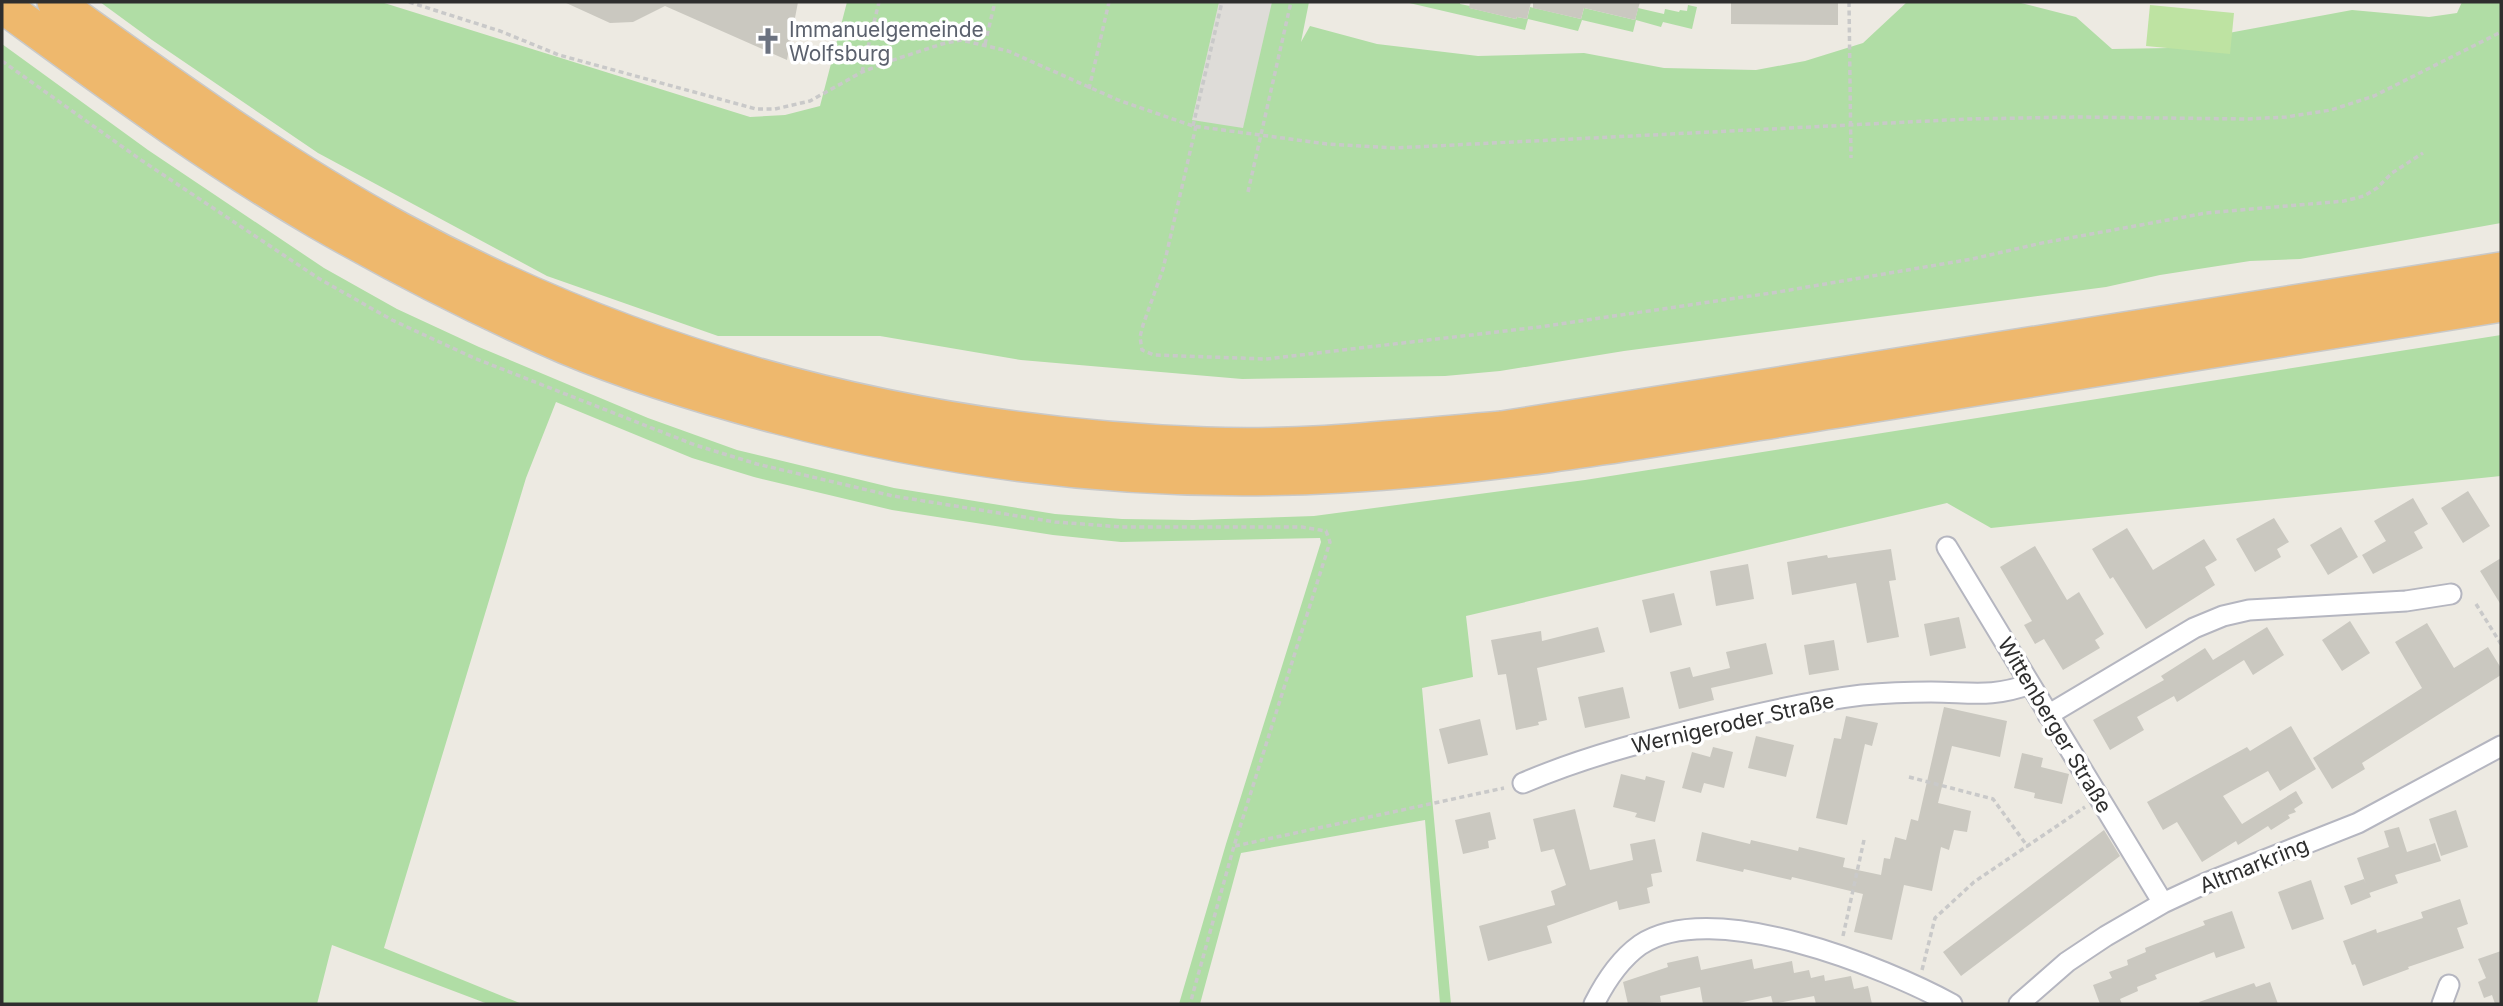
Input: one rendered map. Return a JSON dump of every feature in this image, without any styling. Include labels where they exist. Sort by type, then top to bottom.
[{"type":"highway","points":[[55,2],[230,125],[331,189],[398,229],[525,292],[643,340],[777,383],[967,424],[1086,438],[1210,445],[1324,443],[1502,429],[2501,270]]},
{"type":"highway","points":[[2,5],[153,114],[313,218],[439,288],[570,348],[706,397],[848,434],[963,456],[1082,472],[1209,478],[1339,475],[1508,461],[2501,304]]},
{"type":"street","name":"Wittenberger Straße","points":[[1947,547],[2163,903]]},
{"type":"street","points":[[2048,715],[2194,628],[2223,616],[2249,610],[2406,601],[2451,594]]},
{"type":"street","name":"Wernigeroder Straße","points":[[1523,783],[1574,762],[1664,736],[1786,707],[1863,695],[1930,692],[1988,695],[2030,684]]},
{"type":"street","name":"Altmarkring","points":[[2019,1004],[2067,962],[2163,903],[2206,883],[2358,823],[2501,746]]},
{"type":"street","points":[[1594,1004],[1618,964],[1641,944],[1666,934],[1699,929],[1731,930],[1774,937],[1839,955],[1917,985],[1952,1004]]},
{"type":"street","points":[[2442,1004],[2449,985]]},
{"type":"path","points":[[409,2],[478,23],[559,55],[756,109],[775,109],[810,101],[862,72],[909,54],[961,40],[1008,51],[1089,89],[1195,126],[1326,144],[1394,148],[2036,118],[2248,120],[2299,115],[2331,110],[2374,96],[2501,32]]},
{"type":"path","points":[[862,72],[878,2]]},
{"type":"path","points":[[985,44],[995,2]]},
{"type":"path","points":[[1089,89],[1109,2]]},
{"type":"path","points":[[1223,2],[1163,270],[1140,337],[1142,350],[1154,355],[1266,359],[1539,327],[1778,292],[1982,258],[2042,243],[2206,213],[2344,201],[2364,196],[2423,153]]},
{"type":"path","points":[[1248,192],[1291,2]]},
{"type":"path","points":[[1849,2],[1851,158]]},
{"type":"path","points":[[2,61],[141,160],[317,278],[370,308],[474,358],[695,445],[757,464],[893,496],[1055,522],[1157,528],[1302,527],[1326,531],[1330,542],[1234,846],[1190,1004]]},
{"type":"path","points":[[2476,604],[2501,644]]},
{"type":"path","points":[[1909,777],[1993,799],[2028,847]]},
{"type":"path","points":[[1234,846],[1523,783]]},
{"type":"path","points":[[1917,985],[1935,918],[1974,882],[2099,797]]},
{"type":"path","points":[[1839,955],[1864,840]]},
{"type":"green space","points":[[100,2],[381,2],[750,117],[785,115],[820,106],[847,2],[1309,2],[1301,42],[1310,26],[1377,44],[1478,56],[1584,53],[1664,68],[1756,70],[1805,61],[1863,43],[1907,2],[2017,2],[2076,17],[2112,49],[2169,48],[2196,39],[2352,10],[2429,17],[2457,13],[2462,2],[2501,2],[2501,223],[2300,259],[2250,261],[2160,275],[2106,287],[1624,351],[1500,371],[1445,376],[1242,379],[1021,360],[880,336],[718,336],[547,276],[318,153]]},
{"type":"green space","points":[[1405,2],[1460,2],[1470,8],[1516,19],[1527,19],[1530,7],[1581,19],[1584,8],[1635,20],[1638,8],[1664,14],[1665,9],[1679,12],[1687,11],[1688,5],[1697,7],[1692,29],[1663,22],[1661,27],[1636,20],[1633,32],[1582,20],[1578,31],[1528,19],[1525,30]]},
{"type":"green space","points":[[2150,5],[2234,13],[2230,54],[2146,46]]},
{"type":"green space","points":[[2,44],[148,150],[324,268],[397,309],[479,347],[648,418],[737,450],[894,488],[1055,514],[1122,519],[1193,520],[1314,516],[1585,480],[2501,335],[2501,476],[1991,528],[1947,503],[1466,616],[1473,677],[1422,688],[1451,1004],[1440,1004],[1425,820],[1241,853],[1200,1004],[1179,1004],[1321,542],[1320,538],[1121,542],[1053,535],[892,510],[754,477],[692,458],[556,402],[526,478],[384,948],[522,1004],[488,1004],[332,945],[317,1004],[2,1004]]},
{"type":"shaded area","points":[[1219,2],[1272,2],[1243,128],[1192,120]]},
{"type":"building","name":"Immanuelgemeinde Wolfsburg","points":[[564,2],[798,2],[787,60],[665,6],[633,22],[610,23]]},
{"type":"building","points":[[1470,2],[1531,2],[1527,19],[1516,19],[1469,8]]},
{"type":"building","points":[[1533,2],[1640,2],[1635,20],[1584,8],[1581,19],[1533,8]]},
{"type":"building","points":[[1731,2],[1838,2],[1838,25],[1731,24]]},
{"type":"building","points":[[2468,491],[2490,526],[2463,543],[2441,508]]},
{"type":"building","points":[[2413,498],[2428,524],[2414,532],[2423,548],[2373,574],[2362,555],[2386,541],[2374,521]]},
{"type":"building","points":[[2274,518],[2289,542],[2277,549],[2281,557],[2255,572],[2236,539]]},
{"type":"building","points":[[2341,527],[2358,557],[2328,575],[2310,545]]},
{"type":"building","points":[[2127,528],[2153,570],[2204,539],[2217,560],[2205,567],[2215,585],[2146,629],[2092,549]]},
{"type":"building","points":[[2035,546],[2067,600],[2079,592],[2104,634],[2095,640],[2100,648],[2063,670],[2044,639],[2035,644],[2024,625],[2032,621],[2000,567]]},
{"type":"building","points":[[1891,549],[1896,580],[1889,581],[1899,637],[1867,643],[1856,583],[1792,595],[1787,562]]},
{"type":"building","points":[[2501,558],[2501,605],[2480,571]]},
{"type":"building","points":[[1748,564],[1754,599],[1716,606],[1710,571]]},
{"type":"building","points":[[1674,593],[1682,625],[1650,633],[1642,600]]},
{"type":"building","points":[[1959,617],[1966,648],[1930,656],[1924,624]]},
{"type":"building","points":[[2350,621],[2370,653],[2342,671],[2322,640]]},
{"type":"building","points":[[2427,623],[2454,668],[2488,647],[2501,668],[2501,675],[2362,763],[2365,769],[2332,789],[2313,758],[2422,688],[2395,642]]},
{"type":"building","points":[[1598,627],[1605,652],[1537,668],[1547,720],[1538,722],[1539,725],[1516,730],[1506,674],[1498,675],[1491,640],[1541,631],[1542,641]]},
{"type":"building","points":[[2267,627],[2284,655],[2253,675],[2244,660],[2177,702],[2174,696],[2137,717],[2144,730],[2110,750],[2093,720],[2164,680],[2161,676],[2205,648],[2213,660]]},
{"type":"building","points":[[1834,640],[1839,670],[1809,675],[1804,645]]},
{"type":"building","points":[[1766,643],[1773,674],[1711,688],[1714,700],[1679,709],[1670,672],[1690,667],[1693,677],[1730,668],[1726,652]]},
{"type":"building","points":[[1623,687],[1630,718],[1585,728],[1578,697]]},
{"type":"building","points":[[1944,707],[2007,721],[2000,757],[1952,746],[1938,803],[1971,811],[1967,832],[1954,830],[1949,850],[1941,847],[1932,891],[1904,885],[1892,940],[1854,932],[1863,894],[1792,877],[1791,880],[1744,869],[1743,872],[1696,861],[1702,832],[1750,844],[1751,840],[1798,851],[1799,847],[1845,858],[1843,867],[1881,875],[1884,858],[1890,859],[1895,837],[1906,840],[1911,819],[1918,821]]},
{"type":"building","points":[[1846,716],[1878,723],[1872,746],[1865,744],[1847,825],[1816,818],[1834,738],[1841,739]]},
{"type":"building","points":[[1480,719],[1488,755],[1448,764],[1439,729]]},
{"type":"building","points":[[2291,726],[2316,769],[2280,791],[2268,771],[2223,796],[2242,824],[2296,791],[2303,803],[2294,809],[2296,812],[2288,815],[2290,818],[2271,830],[2268,826],[2238,845],[2236,841],[2202,862],[2177,822],[2163,830],[2147,802],[2247,747],[2250,751]]},
{"type":"building","points":[[1756,736],[1794,745],[1786,777],[1748,768]]},
{"type":"building","points":[[1713,747],[1733,752],[1724,788],[1704,783],[1701,793],[1682,788],[1692,752],[1710,757]]},
{"type":"building","points":[[2022,753],[2043,758],[2041,767],[2069,774],[2062,804],[2034,798],[2035,793],[2014,788]]},
{"type":"building","points":[[1621,774],[1645,780],[1646,776],[1665,781],[1655,822],[1635,817],[1637,813],[1613,807]]},
{"type":"building","points":[[1575,809],[1590,870],[1633,860],[1630,844],[1655,839],[1662,872],[1651,874],[1653,886],[1647,888],[1650,903],[1619,910],[1617,901],[1547,926],[1552,943],[1488,961],[1479,926],[1555,905],[1551,891],[1566,885],[1554,849],[1541,852],[1533,819]]},
{"type":"building","points":[[2456,810],[2468,847],[2441,856],[2429,819]]},
{"type":"building","points":[[1490,812],[1496,839],[1488,841],[1489,848],[1463,854],[1455,820]]},
{"type":"building","points":[[2399,827],[2407,852],[2435,843],[2441,861],[2395,875],[2398,883],[2369,893],[2357,858],[2389,847],[2384,831]]},
{"type":"building","points":[[2104,830],[2120,856],[1961,976],[1943,952]]},
{"type":"building","points":[[2364,879],[2371,897],[2351,905],[2344,886]]},
{"type":"building","points":[[2311,880],[2324,919],[2292,930],[2278,892]]},
{"type":"building","points":[[2460,899],[2468,924],[2457,928],[2464,948],[2363,986],[2343,941],[2376,929],[2377,933],[2423,918],[2421,912]]},
{"type":"building","points":[[2232,911],[2245,948],[2216,958],[2214,952],[2155,975],[2157,979],[2137,987],[2138,991],[2120,999],[2122,1004],[2100,1004],[2093,985],[2112,978],[2109,972],[2128,965],[2127,960],[2146,952],[2145,948],[2205,925],[2203,921]]},
{"type":"building","points":[[2501,951],[2501,1004],[2495,1004],[2492,995],[2484,998],[2478,982],[2486,978],[2478,959]]},
{"type":"building","points":[[1698,956],[1701,970],[1752,959],[1754,969],[1792,961],[1794,973],[1809,970],[1811,978],[1824,975],[1825,981],[1851,976],[1854,989],[1868,986],[1872,1004],[1816,1004],[1814,996],[1773,1004],[1771,996],[1734,1004],[1703,1004],[1700,987],[1660,996],[1661,1002],[1628,1004],[1623,982],[1668,967],[1667,963]]},
{"type":"building","points":[[2270,982],[2278,1004],[2199,1002],[2254,983],[2256,987]]},
{"type":"place","name":"Immanuelgemeinde Wolfsburg","points":[[768,41]]}]
